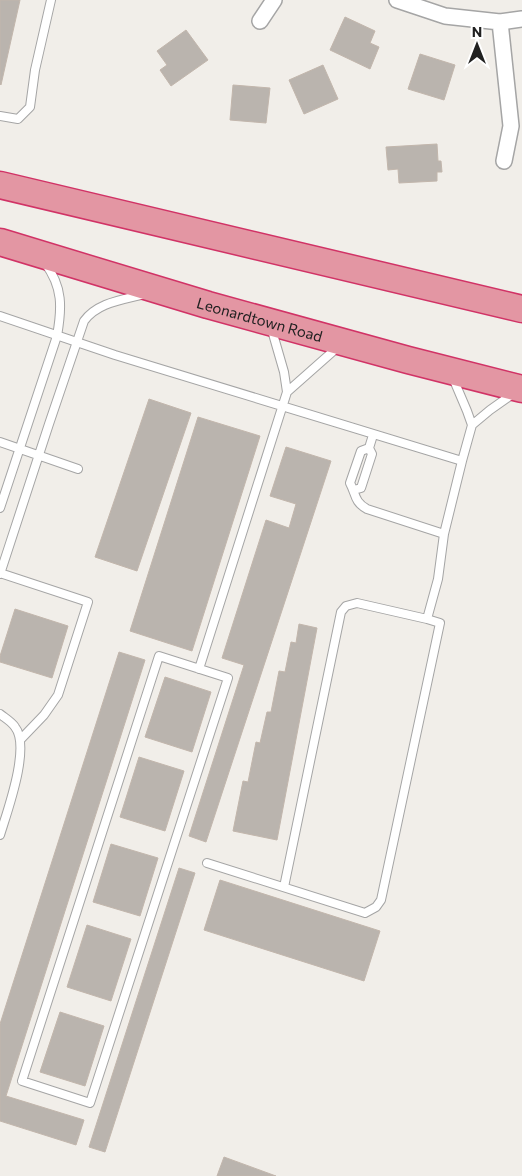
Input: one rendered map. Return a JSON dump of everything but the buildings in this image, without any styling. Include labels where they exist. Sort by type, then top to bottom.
[{"type":"highway","points":[[0,185],[522,309]]},
{"type":"highway","name":"Leonardtown Road","points":[[0,242],[160,291],[521,389]]},
{"type":"street","points":[[260,21],[274,0]]},
{"type":"street","points":[[397,0],[445,16],[500,22],[522,19]]},
{"type":"street","points":[[500,22],[511,126],[504,161]]},
{"type":"lane","points":[[0,116],[18,119],[30,107],[35,70],[51,0]]},
{"type":"lane","points":[[0,508],[57,336],[60,316],[60,299],[56,283],[50,270],[37,254]]},
{"type":"lane","points":[[20,740],[44,715],[58,695],[88,602],[0,573],[84,321],[96,308],[118,300],[160,291]]},
{"type":"lane","points":[[0,316],[124,358],[462,461]]},
{"type":"lane","points":[[199,669],[287,392],[284,372],[270,322]]},
{"type":"lane","points":[[287,392],[344,342]]},
{"type":"lane","points":[[427,619],[438,579],[444,534],[472,425],[465,404],[449,371]]},
{"type":"lane","points":[[472,425],[521,389]]},
{"type":"lane","points":[[354,490],[361,488],[372,454],[369,448],[373,435]]},
{"type":"lane","points":[[0,442],[78,469]]},
{"type":"lane","points":[[369,448],[361,451],[350,484],[360,505],[444,534]]},
{"type":"lane","points":[[207,863],[365,913],[376,907],[381,900],[440,623],[357,603],[346,606],[341,612],[284,887]]},
{"type":"lane","points":[[159,656],[199,669],[228,678],[90,1103],[22,1080],[159,656]]},
{"type":"lane","points":[[0,714],[16,728],[20,740],[21,753],[10,805],[0,835]]}]
